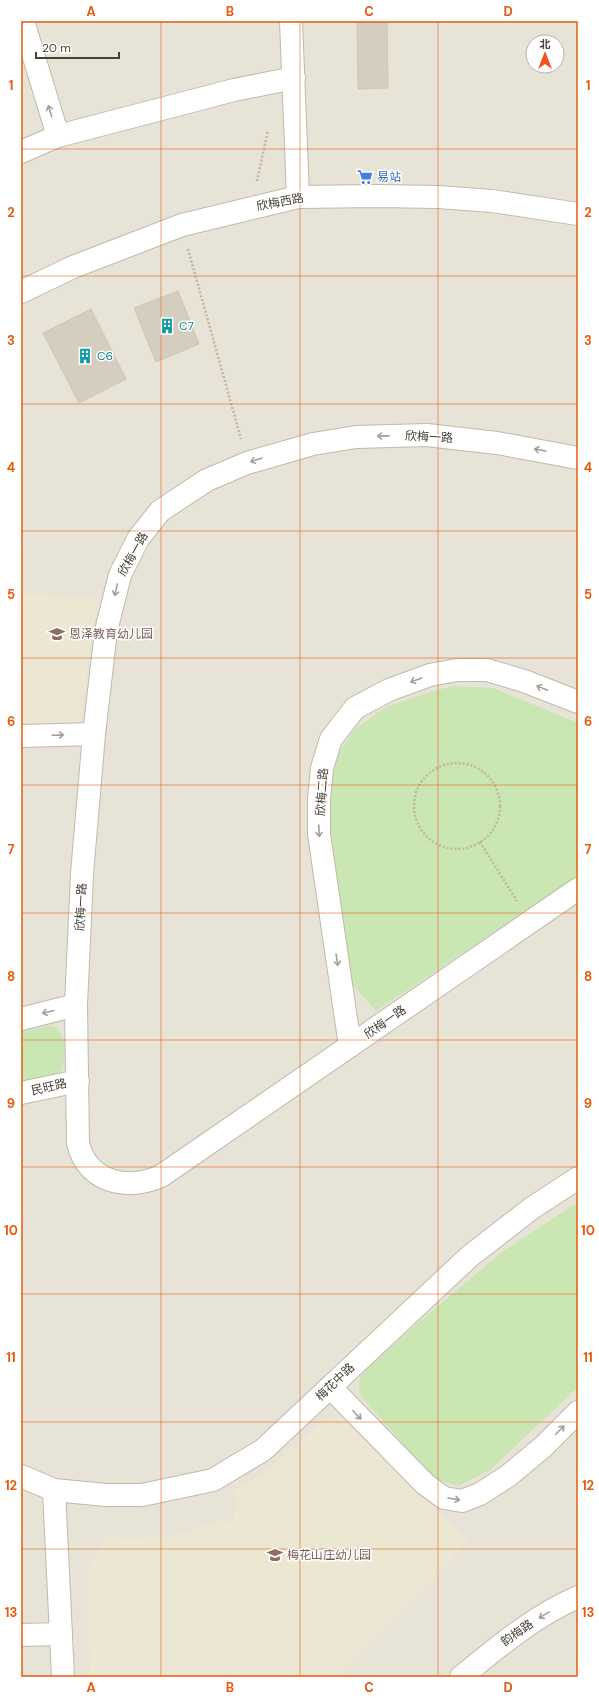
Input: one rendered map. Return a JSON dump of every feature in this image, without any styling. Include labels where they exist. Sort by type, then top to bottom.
[{"type":"street","points":[[23,21],[58,136]]},
{"type":"street","points":[[291,21],[298,197]]},
{"type":"street","points":[[21,152],[58,136],[234,90],[294,78]]},
{"type":"street","name":"欣梅西路","points":[[21,292],[74,267],[182,225],[298,197],[438,197],[492,201],[578,214]]},
{"type":"street","name":"欣梅一路","points":[[578,458],[497,443],[420,435],[356,437],[313,444],[247,463],[207,480],[160,511],[138,539],[120,575],[106,631],[94,734],[82,874],[76,1005],[78,1143],[80,1154],[88,1165],[101,1176],[114,1182],[124,1184],[139,1183],[161,1176],[578,889]]},
{"type":"street","name":"欣梅二路","points":[[350,1046],[319,834],[319,799],[322,768],[331,739],[355,708],[389,690],[430,675],[457,670],[487,670],[524,681],[578,702]]},
{"type":"street","points":[[21,736],[94,734]]},
{"type":"street","points":[[21,1019],[76,1005]]},
{"type":"street","name":"民旺路","points":[[21,1094],[78,1081]]},
{"type":"street","name":"梅花中路","points":[[21,1476],[54,1490],[106,1495],[142,1495],[214,1480],[263,1450],[470,1256],[532,1208],[578,1178]]},
{"type":"street","points":[[330,1388],[424,1484],[444,1498],[462,1501],[480,1494],[508,1476],[544,1446],[578,1412]]},
{"type":"street","points":[[54,1490],[63,1677]]},
{"type":"street","name":"韵梅路","points":[[461,1677],[510,1636],[564,1603],[578,1597]]},
{"type":"street","points":[[21,1635],[61,1634]]},
{"type":"path","points":[[258,207],[256,193],[257,176],[270,125]]},
{"type":"path","points":[[182,225],[247,463]]},
{"type":"path","points":[[454,763],[468,764],[481,770],[491,780],[498,792],[500,806],[498,820],[491,832],[480,842],[467,848],[453,848],[440,845],[428,837],[419,825],[415,812],[415,798],[419,785],[428,774],[440,766],[454,763]]},
{"type":"path","points":[[480,842],[530,922]]},
{"type":"shaded area","points":[[21,21],[578,21],[578,1677],[21,1677]]},
{"type":"shaded area","name":"恩泽教育幼儿园","points":[[21,593],[98,598],[87,669],[81,723],[21,724]]},
{"type":"shaded area","name":"梅花山庄幼儿园","points":[[341,1415],[469,1541],[336,1677],[90,1677],[87,1569],[106,1537],[140,1538],[177,1535],[219,1521],[234,1522],[235,1498],[232,1491],[255,1479],[271,1467],[294,1448],[319,1423]]},
{"type":"green space","points":[[452,686],[493,688],[578,723],[578,876],[376,1011],[352,984],[329,818],[330,787],[338,754],[353,731],[384,708]]},
{"type":"green space","points":[[48,1026],[56,1027],[60,1032],[64,1044],[65,1050],[62,1069],[59,1075],[21,1086],[21,1032]]},
{"type":"green space","points":[[578,1202],[578,1387],[490,1470],[458,1486],[433,1478],[362,1397],[359,1390],[361,1377],[365,1370],[418,1323],[502,1252]]},
{"type":"building","points":[[357,21],[387,21],[388,88],[358,89]]},
{"type":"building","name":"C7","points":[[178,291],[199,344],[156,362],[134,308]]},
{"type":"building","name":"C6","points":[[91,309],[126,379],[79,403],[43,333]]},
{"type":"place","name":"易站","points":[[365,177]]},
{"type":"place","name":"C7","points":[[167,326]]},
{"type":"place","name":"C6","points":[[85,356]]},
{"type":"place","name":"恩泽教育幼儿园","points":[[57,634]]},
{"type":"place","name":"梅花山庄幼儿园","points":[[275,1555]]}]
